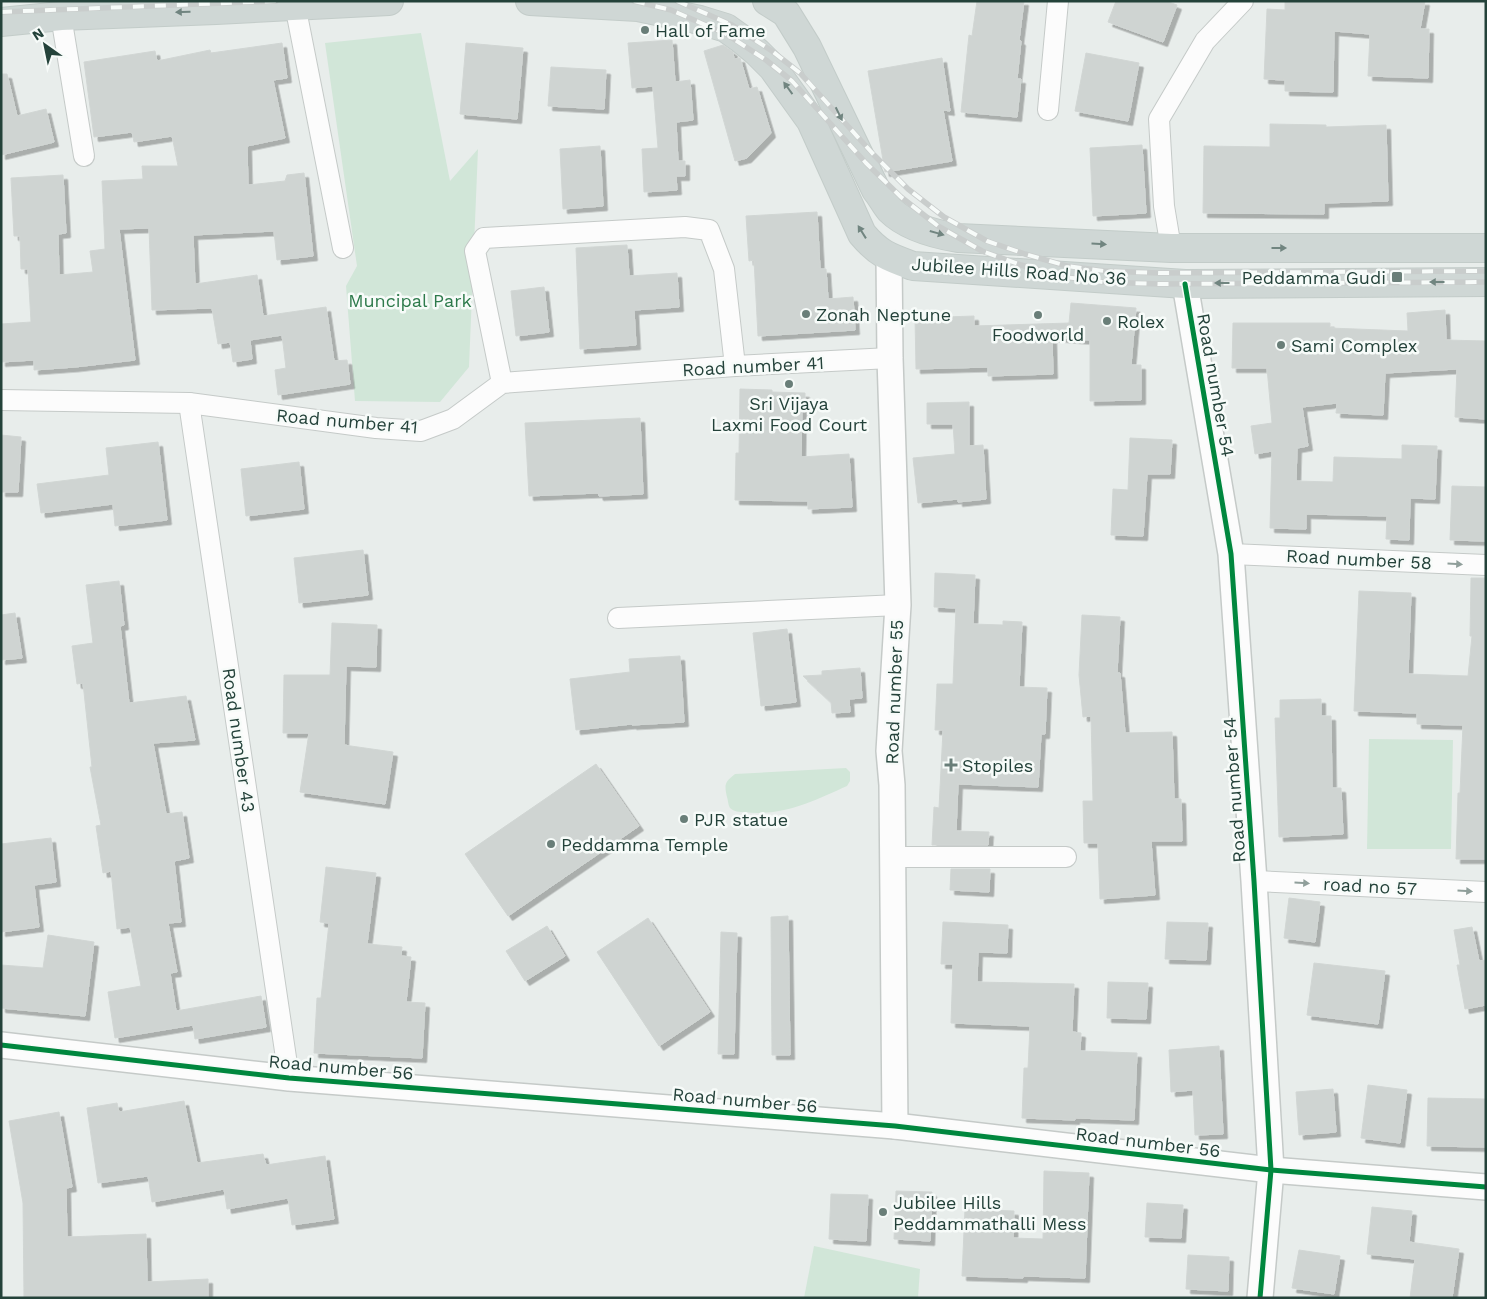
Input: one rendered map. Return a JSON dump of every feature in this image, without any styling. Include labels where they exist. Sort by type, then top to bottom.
[{"type":"main road","points":[[1,22],[60,16],[216,6],[389,1]]},
{"type":"main road","name":"Jubilee Hills Road No 36","points":[[530,1],[638,7],[700,20],[726,28],[757,52],[773,68],[811,121],[862,234],[874,247],[889,257],[912,266],[1185,284],[1486,282]]},
{"type":"main road","name":"Jubilee Hills Road No 36","points":[[767,1],[786,13],[807,47],[876,190],[890,210],[908,224],[940,235],[958,238],[1171,248],[1486,248]]},
{"type":"street","points":[[1048,110],[1058,1]]},
{"type":"street","points":[[1171,248],[1164,206],[1158,119],[1205,41],[1243,1]]},
{"type":"street","points":[[296,5],[343,248]]},
{"type":"street","points":[[60,16],[84,156]]},
{"type":"street","points":[[502,383],[475,251],[484,238],[685,227],[709,230],[724,268],[735,366]]},
{"type":"street","name":"Road number 55","points":[[889,257],[890,358],[898,605],[889,751],[892,785],[895,1126]]},
{"type":"street","name":"Road number 54","points":[[1185,284],[1231,554],[1254,880],[1271,1170],[1260,1298]]},
{"type":"street","name":"Road number 41","points":[[1,400],[189,403],[376,428],[421,430],[453,419],[502,383],[735,366],[890,358]]},
{"type":"street","name":"Road number 43","points":[[189,403],[290,1078]]},
{"type":"street","name":"Road number 58","points":[[1231,554],[1486,565]]},
{"type":"street","points":[[618,618],[898,605]]},
{"type":"street","points":[[892,857],[1066,857]]},
{"type":"street","name":"road no 57","points":[[1254,880],[1486,892]]},
{"type":"street","name":"Road number 56","points":[[1,1045],[290,1078],[895,1126],[1271,1170],[1486,1187]]},
{"type":"green space","name":"Muncipal Park","points":[[421,33],[450,181],[478,149],[469,367],[440,402],[355,401],[346,286],[357,266],[325,43]]},
{"type":"green space","points":[[1369,739],[1453,740],[1451,849],[1367,849]]},
{"type":"green space","points":[[846,768],[850,772],[850,781],[847,786],[785,810],[758,813],[739,812],[730,808],[729,805],[726,786],[727,781],[735,774]]},
{"type":"green space","points":[[814,1246],[920,1269],[918,1298],[804,1298]]},
{"type":"building","points":[[977,1],[1024,1],[1019,40],[1021,41],[1017,79],[1021,79],[1017,117],[961,112],[969,35],[972,36]]},
{"type":"building","points":[[1116,1],[1166,1],[1177,5],[1163,42],[1108,22]]},
{"type":"building","points":[[1285,1],[1425,1],[1420,29],[1429,29],[1428,78],[1368,76],[1370,34],[1334,31],[1333,92],[1285,91],[1285,80],[1264,79],[1267,9],[1285,10]]},
{"type":"building","points":[[672,40],[675,82],[690,80],[693,120],[676,122],[678,161],[685,161],[685,176],[676,176],[677,190],[644,192],[642,149],[658,148],[653,86],[632,88],[628,43]]},
{"type":"building","points":[[282,43],[287,78],[273,80],[285,138],[247,146],[248,185],[285,181],[287,175],[304,173],[313,256],[277,260],[274,231],[193,235],[195,284],[257,275],[263,316],[326,307],[334,361],[347,360],[350,384],[278,395],[275,370],[286,368],[282,335],[250,340],[252,359],[233,362],[230,342],[218,344],[212,308],[152,310],[149,228],[119,229],[135,360],[34,370],[34,360],[1,362],[1,324],[31,322],[28,269],[21,269],[20,236],[14,236],[11,178],[63,175],[66,233],[58,234],[59,275],[93,272],[90,251],[105,249],[102,181],[143,179],[142,166],[178,166],[172,136],[134,142],[132,132],[94,137],[84,62],[155,51],[157,61],[210,50],[211,53]]},
{"type":"building","points":[[466,43],[523,48],[517,119],[460,114]]},
{"type":"building","points":[[723,45],[733,52],[734,59],[740,58],[749,89],[757,87],[771,133],[747,158],[735,161],[704,51]]},
{"type":"building","points":[[1086,53],[1139,63],[1128,121],[1075,111]]},
{"type":"building","points":[[942,58],[950,111],[943,110],[952,161],[885,172],[868,71]]},
{"type":"building","points":[[551,67],[606,70],[604,109],[548,106]]},
{"type":"building","points":[[1,74],[7,74],[17,116],[46,109],[54,142],[1,155]]},
{"type":"building","points":[[1270,124],[1326,125],[1326,127],[1386,125],[1388,201],[1324,203],[1324,214],[1203,213],[1204,146],[1270,147]]},
{"type":"building","points":[[1142,145],[1146,213],[1093,216],[1090,148]]},
{"type":"building","points":[[600,146],[603,206],[563,209],[560,149]]},
{"type":"building","points":[[817,212],[820,269],[826,269],[828,299],[853,297],[855,330],[758,336],[754,260],[749,261],[746,216]]},
{"type":"building","points":[[627,245],[629,276],[677,273],[679,307],[634,310],[636,345],[580,349],[576,248]]},
{"type":"building","points":[[544,287],[549,332],[516,336],[511,291]]},
{"type":"building","points":[[1071,303],[1136,308],[1131,365],[1141,365],[1141,400],[1090,401],[1090,340],[1052,337],[1053,374],[988,376],[988,367],[916,369],[915,318],[974,316],[974,326],[1069,323]]},
{"type":"building","points":[[1445,310],[1446,340],[1486,341],[1486,419],[1455,417],[1457,369],[1385,373],[1383,415],[1336,413],[1337,403],[1302,407],[1308,446],[1297,448],[1296,481],[1333,482],[1334,457],[1402,459],[1402,445],[1437,446],[1435,499],[1410,498],[1409,540],[1386,539],[1387,516],[1306,514],[1306,529],[1270,528],[1272,451],[1255,454],[1251,426],[1272,423],[1267,368],[1232,368],[1233,323],[1330,323],[1330,328],[1408,331],[1407,313]]},
{"type":"building","points":[[740,389],[805,393],[805,408],[802,408],[801,457],[849,454],[852,507],[808,509],[808,501],[735,500],[736,453],[739,453]]},
{"type":"building","points":[[969,402],[969,446],[983,445],[986,499],[958,502],[958,499],[918,503],[913,458],[955,454],[953,424],[927,424],[927,403]]},
{"type":"building","points":[[640,418],[643,494],[599,496],[598,493],[529,496],[525,423]]},
{"type":"building","points":[[1,435],[21,437],[18,492],[1,492]]},
{"type":"building","points":[[1130,438],[1172,440],[1170,474],[1147,474],[1143,536],[1111,535],[1113,489],[1128,490]]},
{"type":"building","points":[[158,442],[167,520],[115,526],[113,504],[41,513],[37,484],[109,475],[106,448]]},
{"type":"building","points":[[299,462],[304,509],[246,516],[241,469]]},
{"type":"building","points":[[1452,486],[1486,487],[1486,541],[1450,540]]},
{"type":"building","points":[[363,550],[368,595],[299,603],[294,558]]},
{"type":"building","points":[[935,573],[975,575],[973,624],[1003,625],[1003,621],[1022,622],[1019,687],[1047,688],[1045,734],[1041,734],[1038,787],[958,784],[956,831],[989,832],[988,845],[932,845],[934,807],[939,808],[943,730],[935,730],[937,684],[953,684],[956,608],[934,607]]},
{"type":"building","points":[[1471,578],[1486,578],[1486,859],[1456,859],[1463,725],[1417,724],[1417,713],[1354,711],[1359,591],[1411,593],[1408,674],[1468,676],[1472,636],[1470,636]]},
{"type":"building","points":[[119,581],[124,625],[120,626],[129,703],[186,696],[195,740],[153,743],[166,814],[182,812],[189,858],[174,861],[181,922],[168,923],[177,972],[170,973],[176,1011],[261,996],[266,1027],[195,1039],[193,1025],[115,1038],[108,992],[141,986],[130,927],[117,929],[111,871],[103,873],[96,826],[101,825],[90,767],[92,767],[83,683],[77,684],[72,646],[93,643],[86,585]]},
{"type":"building","points":[[15,613],[22,658],[1,660],[1,615]]},
{"type":"building","points":[[1082,615],[1120,617],[1117,673],[1120,673],[1125,733],[1172,732],[1174,799],[1181,799],[1182,841],[1151,841],[1155,895],[1100,899],[1098,843],[1084,843],[1083,801],[1093,801],[1091,716],[1083,717],[1079,675]]},
{"type":"building","points":[[332,623],[377,625],[376,667],[346,666],[344,745],[393,752],[385,804],[300,792],[309,733],[283,733],[284,675],[330,675]]},
{"type":"building","points":[[787,629],[796,702],[761,706],[753,633]]},
{"type":"building","points":[[680,656],[684,722],[632,724],[576,730],[570,679],[630,672],[629,659]]},
{"type":"building","points":[[860,668],[862,698],[849,699],[850,712],[832,713],[831,702],[803,676],[822,675],[822,671]]},
{"type":"building","points":[[1321,699],[1321,716],[1331,716],[1332,788],[1341,788],[1343,834],[1279,837],[1275,718],[1280,718],[1280,700]]},
{"type":"building","points":[[596,764],[639,826],[508,916],[465,854]]},
{"type":"building","points":[[51,838],[56,882],[34,885],[39,927],[1,932],[1,844]]},
{"type":"building","points":[[326,867],[376,873],[367,944],[402,947],[401,956],[411,957],[406,1002],[425,1003],[422,1058],[314,1053],[317,998],[321,998],[329,923],[320,922]]},
{"type":"building","points":[[951,869],[990,869],[989,892],[950,890]]},
{"type":"building","points":[[1289,898],[1320,902],[1315,942],[1284,938]]},
{"type":"building","points":[[788,916],[790,1055],[772,1055],[771,917]]},
{"type":"building","points":[[648,918],[710,1012],[659,1046],[597,952]]},
{"type":"building","points":[[943,922],[1008,925],[1007,953],[978,952],[977,982],[1074,984],[1072,1032],[1081,1033],[1080,1051],[1137,1053],[1134,1120],[1022,1118],[1024,1068],[1028,1068],[1030,1026],[951,1023],[953,964],[941,964]]},
{"type":"building","points":[[1167,922],[1208,923],[1206,960],[1165,959]]},
{"type":"building","points":[[547,926],[565,956],[525,981],[506,951]]},
{"type":"building","points":[[1472,927],[1479,961],[1486,960],[1486,1005],[1465,1009],[1457,965],[1460,965],[1454,930]]},
{"type":"building","points":[[721,932],[737,933],[734,1054],[718,1054]]},
{"type":"building","points":[[48,935],[94,942],[85,1016],[1,1008],[1,965],[43,968]]},
{"type":"building","points":[[1314,963],[1385,971],[1378,1024],[1307,1015]]},
{"type":"building","points":[[1108,982],[1148,983],[1146,1019],[1107,1018]]},
{"type":"building","points":[[1219,1046],[1223,1134],[1195,1135],[1193,1090],[1171,1092],[1169,1050]]},
{"type":"building","points":[[1368,1085],[1407,1090],[1400,1143],[1361,1138]]},
{"type":"building","points":[[1333,1089],[1336,1132],[1299,1135],[1296,1092]]},
{"type":"building","points":[[1428,1098],[1486,1099],[1486,1147],[1427,1146]]},
{"type":"building","points":[[184,1101],[197,1163],[263,1154],[266,1165],[325,1156],[334,1219],[292,1225],[288,1198],[227,1209],[224,1189],[152,1202],[148,1176],[98,1183],[87,1108],[117,1103],[119,1112]]},
{"type":"building","points":[[59,1112],[72,1187],[66,1188],[67,1237],[146,1234],[147,1282],[208,1279],[208,1298],[24,1298],[23,1203],[9,1121]]},
{"type":"building","points":[[1044,1171],[1089,1173],[1085,1278],[962,1276],[965,1209],[1014,1211],[1013,1238],[1043,1239]]},
{"type":"building","points":[[896,1191],[932,1192],[930,1241],[894,1239]]},
{"type":"building","points":[[831,1194],[868,1195],[866,1241],[829,1239]]},
{"type":"building","points":[[1147,1203],[1183,1205],[1181,1238],[1145,1237]]},
{"type":"building","points":[[1372,1207],[1412,1211],[1409,1242],[1459,1249],[1452,1298],[1410,1298],[1415,1259],[1367,1254]]},
{"type":"building","points":[[1299,1250],[1340,1256],[1334,1294],[1292,1288]]},
{"type":"building","points":[[1188,1255],[1229,1257],[1228,1291],[1186,1289]]},
{"type":"railway","points":[[1,12],[276,1]]},
{"type":"railway","points":[[634,1],[671,10],[726,34],[766,60],[792,81],[866,163],[901,197],[938,226],[982,251],[1021,265],[1065,277],[1103,282],[1159,284],[1486,282]]},
{"type":"railway","points":[[677,1],[732,25],[772,51],[800,73],[874,155],[908,189],[944,217],[987,241],[1025,254],[1067,266],[1104,271],[1159,273],[1486,271]]},
{"type":"cycle path","points":[[1185,284],[1231,554],[1254,881],[1271,1170],[1260,1298]]},
{"type":"cycle path","points":[[1,1045],[289,1078],[895,1126],[1271,1170],[1486,1187]]},
{"type":"place","name":"Hall of Fame","points":[[645,30]]},
{"type":"place","name":"Peddamma Gudi","points":[[1397,277]]},
{"type":"place","name":"Zonah Neptune","points":[[806,314]]},
{"type":"place","name":"Foodworld","points":[[1038,315]]},
{"type":"place","name":"Rolex","points":[[1107,321]]},
{"type":"place","name":"Sami Complex","points":[[1281,345]]},
{"type":"place","name":"Sri Vijaya Laxmi Food Court","points":[[789,384]]},
{"type":"place","name":"Stopiles","points":[[951,765]]},
{"type":"place","name":"PJR statue","points":[[684,819]]},
{"type":"place","name":"Peddamma Temple","points":[[551,844]]},
{"type":"place","name":"Jubilee Hills Peddammathalli Mess","points":[[883,1212]]}]
